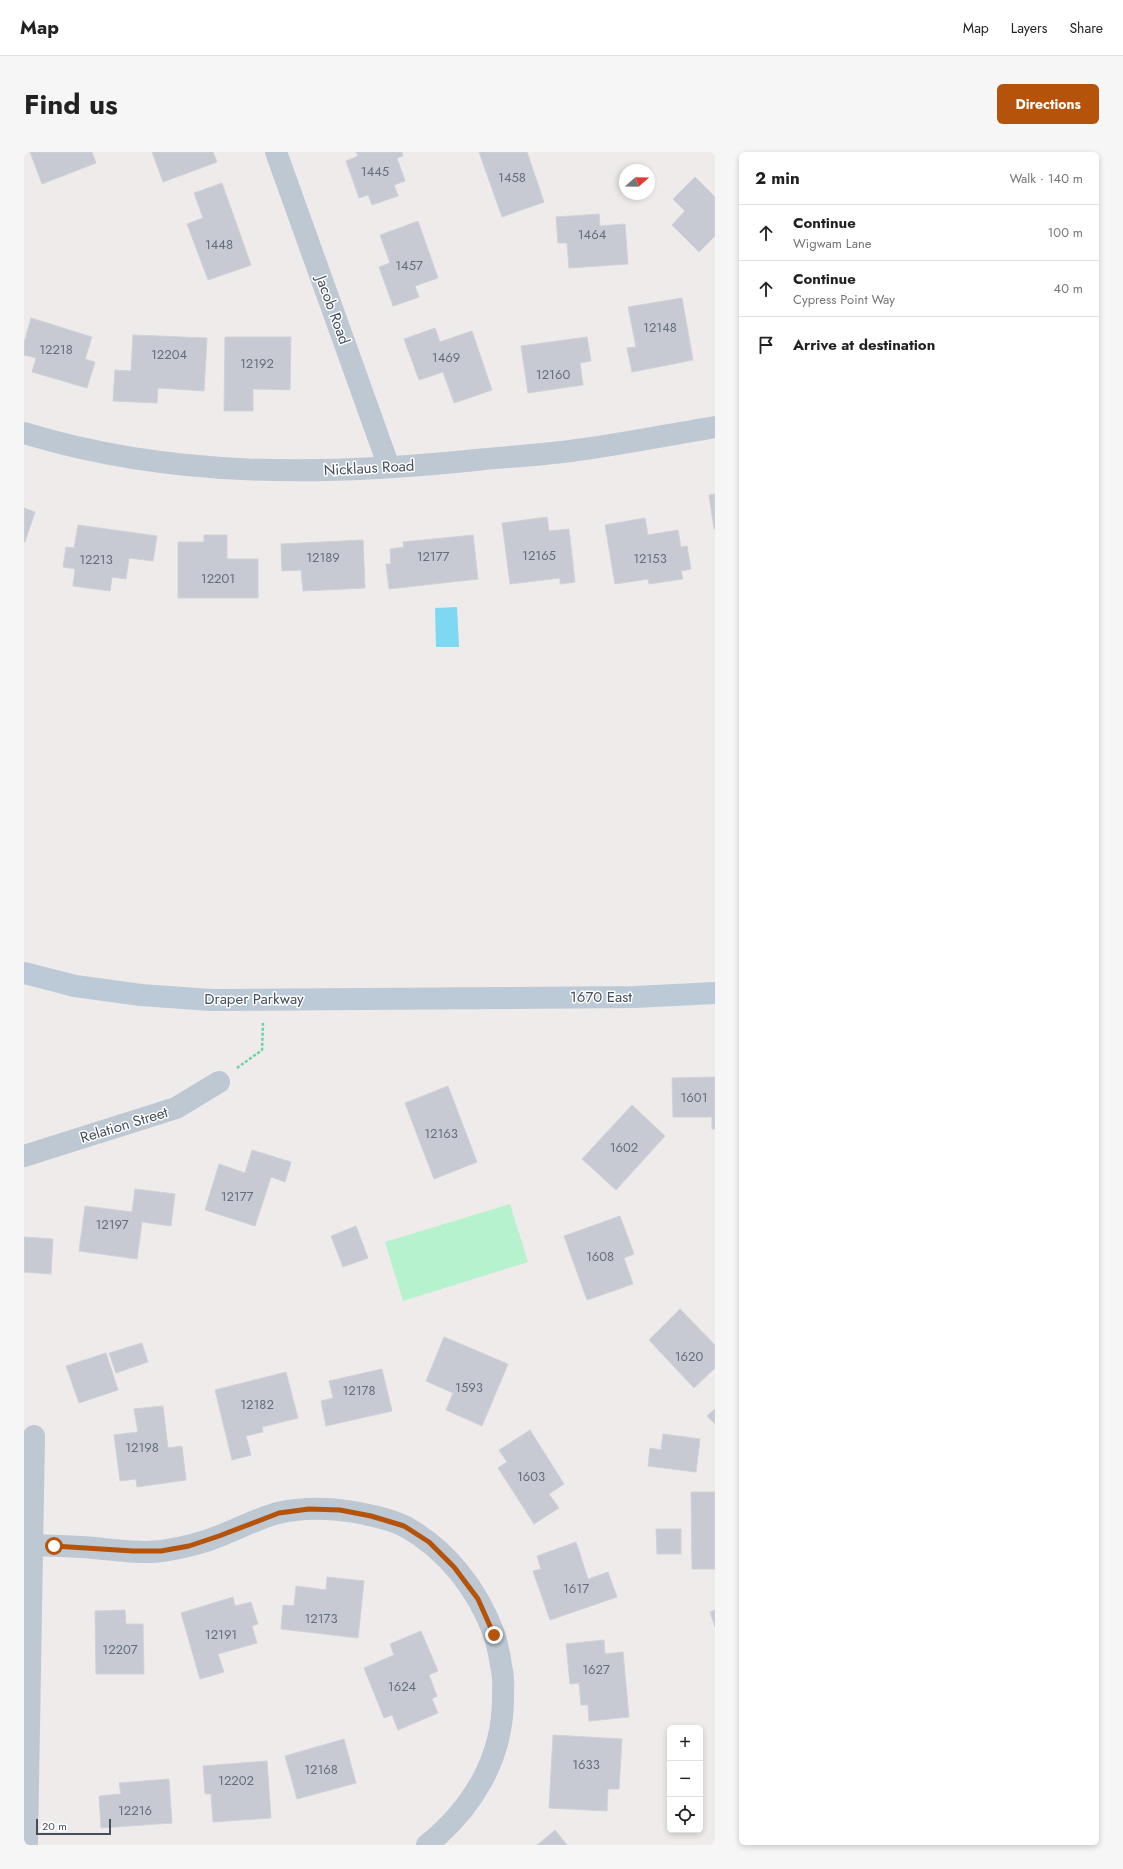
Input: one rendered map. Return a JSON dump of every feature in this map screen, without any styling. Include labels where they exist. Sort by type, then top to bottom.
[{"type":"main road","name":"Draper Parkway","points":[[24,973],[75,986],[142,995],[211,1000],[486,997]]},
{"type":"main road","name":"1670 East","points":[[486,997],[635,997],[715,993]]},
{"type":"street","name":"Jacob Road","points":[[276,152],[389,467]]},
{"type":"street","name":"Nicklaus Road","points":[[24,433],[102,453],[167,463],[241,470],[324,472],[439,464],[570,451],[715,427]]},
{"type":"street","name":"Relation Street","points":[[24,1156],[176,1108],[219,1082]]},
{"type":"street","points":[[27,1845],[34,1436]]},
{"type":"street","points":[[33,1545],[133,1551],[161,1551],[189,1546],[279,1513],[309,1509],[340,1510],[371,1516],[404,1526],[429,1542],[454,1567],[478,1599],[494,1635],[503,1674],[503,1713],[496,1749],[483,1780],[466,1806],[445,1830],[427,1845]]},
{"type":"path","points":[[219,1082],[262,1050],[262,1030],[267,999]]},
{"type":"green space","points":[[510,1204],[528,1262],[403,1301],[385,1242]]},
{"type":"water","points":[[457,607],[459,647],[436,647],[435,608]]},
{"type":"building","points":[[30,152],[92,152],[96,163],[42,184]]},
{"type":"building","points":[[152,152],[213,152],[217,162],[163,182]]},
{"type":"building","points":[[356,152],[402,152],[403,156],[397,158],[405,181],[394,185],[398,196],[372,205],[368,195],[359,198],[346,161],[358,156]]},
{"type":"building","points":[[479,152],[527,152],[544,202],[502,217]]},
{"type":"building","points":[[695,177],[715,197],[715,236],[699,252],[672,225],[685,211],[673,199]]},
{"type":"building","points":[[222,183],[251,265],[208,280],[187,224],[203,218],[194,193]]},
{"type":"building","points":[[599,214],[600,226],[625,224],[628,264],[569,268],[567,243],[558,243],[556,217]]},
{"type":"building","points":[[418,221],[438,278],[415,286],[419,297],[393,306],[379,267],[390,263],[380,235]]},
{"type":"building","points":[[682,298],[693,360],[632,372],[627,348],[636,347],[628,307]]},
{"type":"building","points":[[31,318],[92,337],[85,359],[95,362],[87,388],[32,372],[36,358],[24,355],[24,343]]},
{"type":"building","points":[[435,328],[440,342],[472,331],[492,390],[454,403],[443,372],[419,380],[404,339]]},
{"type":"building","points":[[133,335],[207,338],[204,391],[158,388],[157,403],[113,401],[115,370],[131,371]]},
{"type":"building","points":[[225,337],[291,337],[290,390],[253,389],[253,411],[224,411]]},
{"type":"building","points":[[587,337],[591,361],[580,363],[583,385],[528,393],[521,346]]},
{"type":"building","points":[[715,494],[715,529],[714,529],[709,495]]},
{"type":"building","points":[[24,508],[35,512],[25,542],[24,542]]},
{"type":"building","points":[[547,517],[549,531],[569,529],[575,582],[560,584],[560,578],[510,584],[502,523]]},
{"type":"building","points":[[645,518],[648,535],[678,530],[681,547],[687,546],[691,569],[681,571],[683,579],[649,584],[648,579],[615,584],[605,525]]},
{"type":"building","points":[[78,525],[157,536],[153,561],[129,558],[126,579],[112,577],[110,591],[73,586],[75,569],[63,567],[66,547],[74,548]]},
{"type":"building","points":[[204,535],[227,535],[227,559],[258,559],[258,598],[178,598],[178,542],[204,542]]},
{"type":"building","points":[[473,535],[478,579],[389,589],[386,564],[391,564],[390,549],[404,547],[403,542]]},
{"type":"building","points":[[363,540],[365,588],[303,591],[301,570],[282,571],[281,544]]},
{"type":"building","points":[[715,1077],[715,1129],[712,1129],[712,1117],[673,1117],[672,1078]]},
{"type":"building","points":[[448,1086],[477,1162],[434,1179],[405,1103]]},
{"type":"building","points":[[632,1105],[665,1136],[616,1190],[582,1159]]},
{"type":"building","points":[[252,1150],[291,1162],[285,1182],[271,1177],[255,1226],[205,1210],[219,1164],[245,1173]]},
{"type":"building","points":[[135,1189],[175,1194],[171,1226],[142,1222],[137,1259],[79,1251],[85,1206],[132,1212]]},
{"type":"building","points":[[620,1216],[634,1254],[624,1258],[633,1284],[587,1300],[564,1236]]},
{"type":"building","points":[[356,1226],[368,1258],[343,1267],[331,1236]]},
{"type":"building","points":[[24,1237],[53,1239],[51,1274],[24,1272]]},
{"type":"building","points":[[680,1309],[715,1345],[715,1368],[694,1388],[649,1340]]},
{"type":"building","points":[[444,1337],[508,1364],[482,1426],[446,1410],[453,1393],[426,1381]]},
{"type":"building","points":[[142,1343],[148,1362],[116,1373],[109,1353]]},
{"type":"building","points":[[106,1353],[118,1390],[79,1403],[66,1366]]},
{"type":"building","points":[[382,1369],[392,1411],[326,1426],[321,1401],[333,1398],[329,1381]]},
{"type":"building","points":[[286,1372],[298,1418],[262,1427],[263,1432],[246,1436],[251,1455],[232,1460],[215,1390]]},
{"type":"building","points":[[163,1406],[168,1448],[182,1446],[186,1480],[137,1487],[136,1479],[120,1481],[114,1435],[138,1432],[134,1409]]},
{"type":"building","points":[[715,1409],[715,1424],[707,1416]]},
{"type":"building","points":[[530,1430],[564,1484],[549,1494],[559,1508],[534,1524],[498,1468],[507,1462],[499,1450]]},
{"type":"building","points":[[663,1434],[700,1439],[696,1472],[648,1466],[650,1448],[661,1450]]},
{"type":"building","points":[[691,1492],[715,1492],[715,1569],[692,1569]]},
{"type":"building","points":[[656,1529],[681,1529],[681,1554],[657,1554]]},
{"type":"building","points":[[576,1542],[588,1579],[608,1572],[617,1597],[550,1620],[533,1571],[541,1569],[537,1556]]},
{"type":"building","points":[[327,1577],[364,1581],[358,1638],[281,1629],[283,1605],[294,1606],[296,1586],[326,1590]]},
{"type":"building","points":[[233,1597],[235,1606],[251,1602],[258,1624],[252,1626],[257,1643],[218,1654],[224,1672],[200,1679],[181,1613]]},
{"type":"building","points":[[125,1610],[126,1624],[143,1624],[144,1674],[96,1674],[95,1611]]},
{"type":"building","points":[[715,1610],[715,1627],[710,1612]]},
{"type":"building","points":[[421,1631],[438,1671],[429,1675],[437,1696],[432,1699],[438,1713],[398,1730],[392,1715],[384,1718],[364,1668],[394,1655],[390,1644]]},
{"type":"building","points":[[604,1640],[605,1654],[623,1652],[629,1717],[589,1721],[588,1705],[581,1705],[579,1683],[570,1684],[566,1644]]},
{"type":"building","points":[[553,1735],[622,1739],[619,1789],[608,1789],[607,1811],[549,1808]]},
{"type":"building","points":[[344,1739],[356,1783],[297,1799],[285,1756]]},
{"type":"building","points":[[267,1761],[271,1818],[213,1822],[211,1794],[205,1794],[203,1766]]},
{"type":"building","points":[[169,1779],[172,1823],[101,1828],[99,1796],[121,1794],[119,1783]]},
{"type":"building","points":[[555,1830],[567,1845],[537,1845]]},
{"type":"route","points":[[54,1546],[133,1551],[161,1551],[189,1546],[279,1513],[309,1509],[340,1510],[371,1516],[404,1526],[429,1542],[454,1567],[478,1599],[494,1635]]}]
